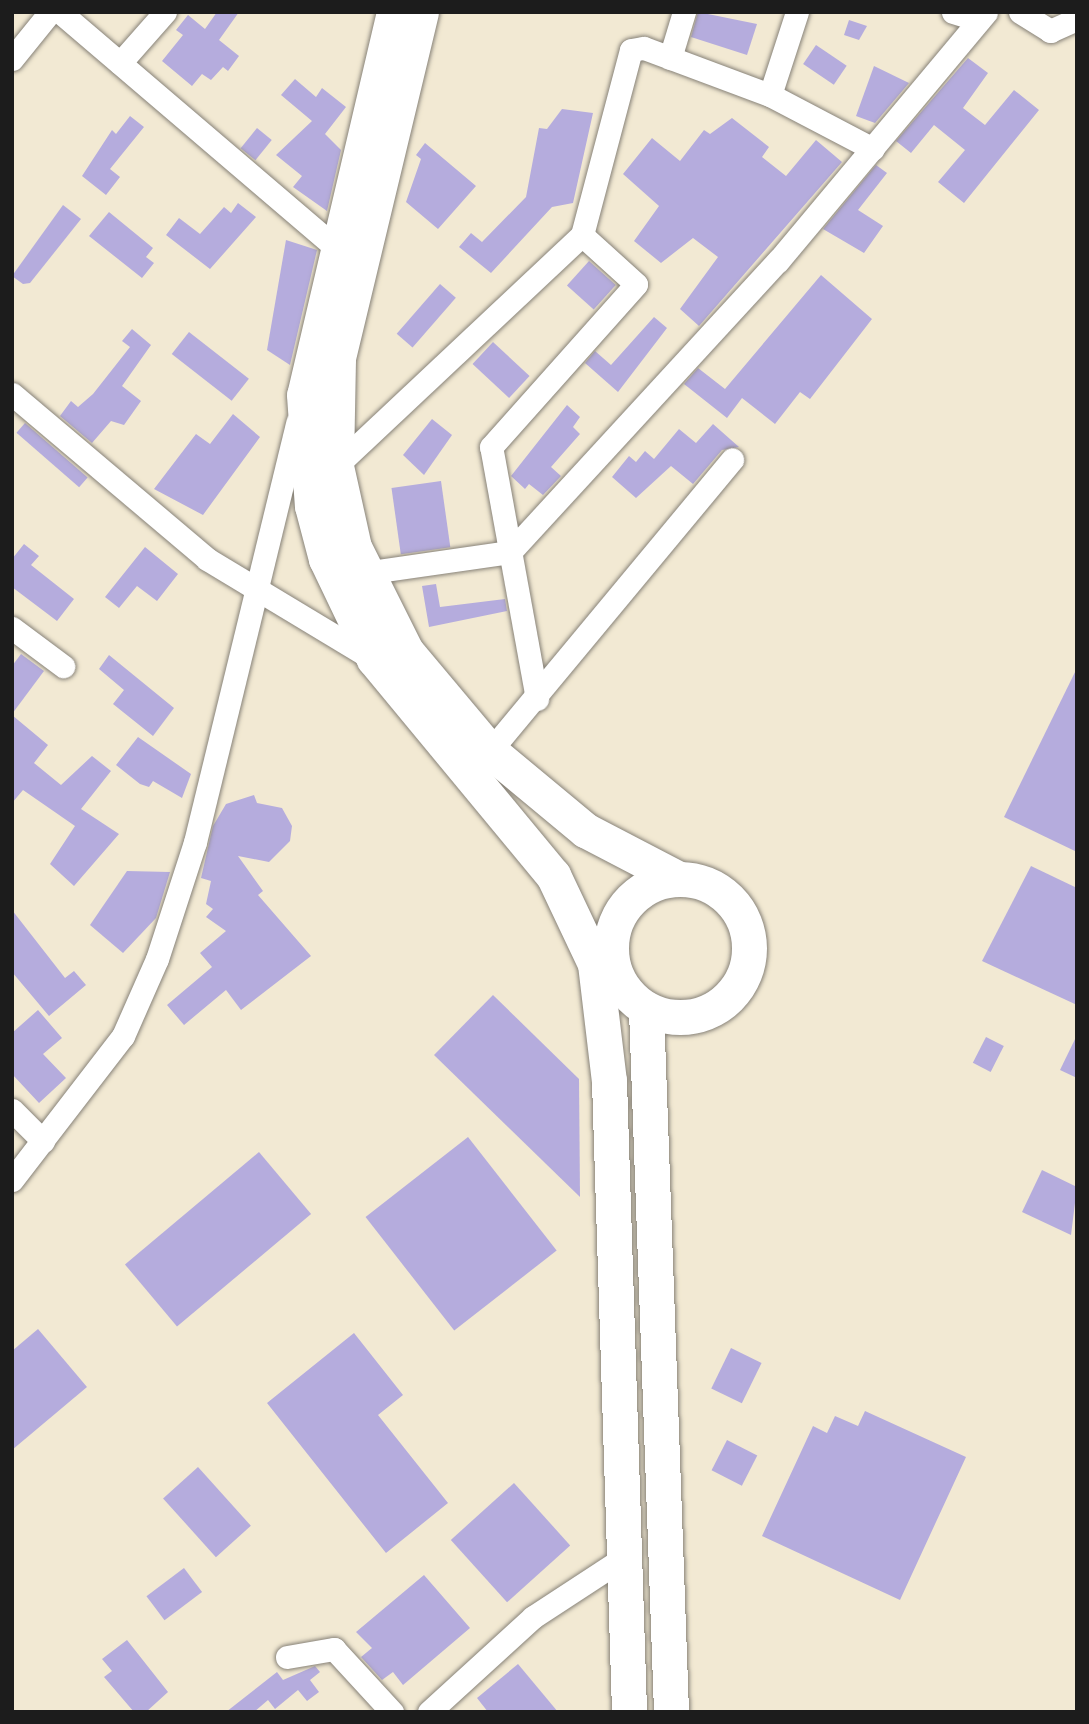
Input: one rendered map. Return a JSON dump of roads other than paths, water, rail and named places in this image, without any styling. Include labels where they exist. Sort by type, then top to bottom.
[{"type":"main road","points":[[394,12],[336,248],[304,395],[307,464],[327,559],[374,659],[553,875],[595,964],[609,1081],[620,1560],[629,1712]]},
{"type":"main road","points":[[421,12],[338,359],[336,466],[364,573],[406,651],[490,751],[585,831],[679,879],[706,884],[729,899],[744,922],[748,961],[738,985],[711,1010],[672,1017],[646,1009],[618,979],[611,938],[630,901],[653,885],[679,879]]},
{"type":"main road","points":[[646,1009],[671,1712]]},
{"type":"street","points":[[12,59],[50,12]]},
{"type":"street","points":[[60,12],[336,248]]},
{"type":"street","points":[[120,63],[164,12]]},
{"type":"street","points":[[670,58],[684,12]]},
{"type":"street","points":[[770,95],[797,12]]},
{"type":"street","points":[[953,12],[982,16]]},
{"type":"street","points":[[1020,12],[1050,31],[1077,19]]},
{"type":"street","points":[[364,573],[510,552],[873,149],[982,16]]},
{"type":"street","points":[[336,466],[582,235],[625,60],[638,47],[770,95],[873,149]]},
{"type":"street","points":[[537,699],[491,447],[636,284],[582,235]]},
{"type":"street","points":[[12,394],[207,559],[374,659]]},
{"type":"street","points":[[12,1180],[123,1037],[157,959],[195,842],[304,395]]},
{"type":"street","points":[[490,751],[537,699],[732,459]]},
{"type":"street","points":[[12,628],[63,666]]},
{"type":"street","points":[[12,1110],[43,1141]]},
{"type":"street","points":[[429,1712],[533,1617],[620,1560]]},
{"type":"street","points":[[287,1657],[334,1649],[392,1712]]}]
